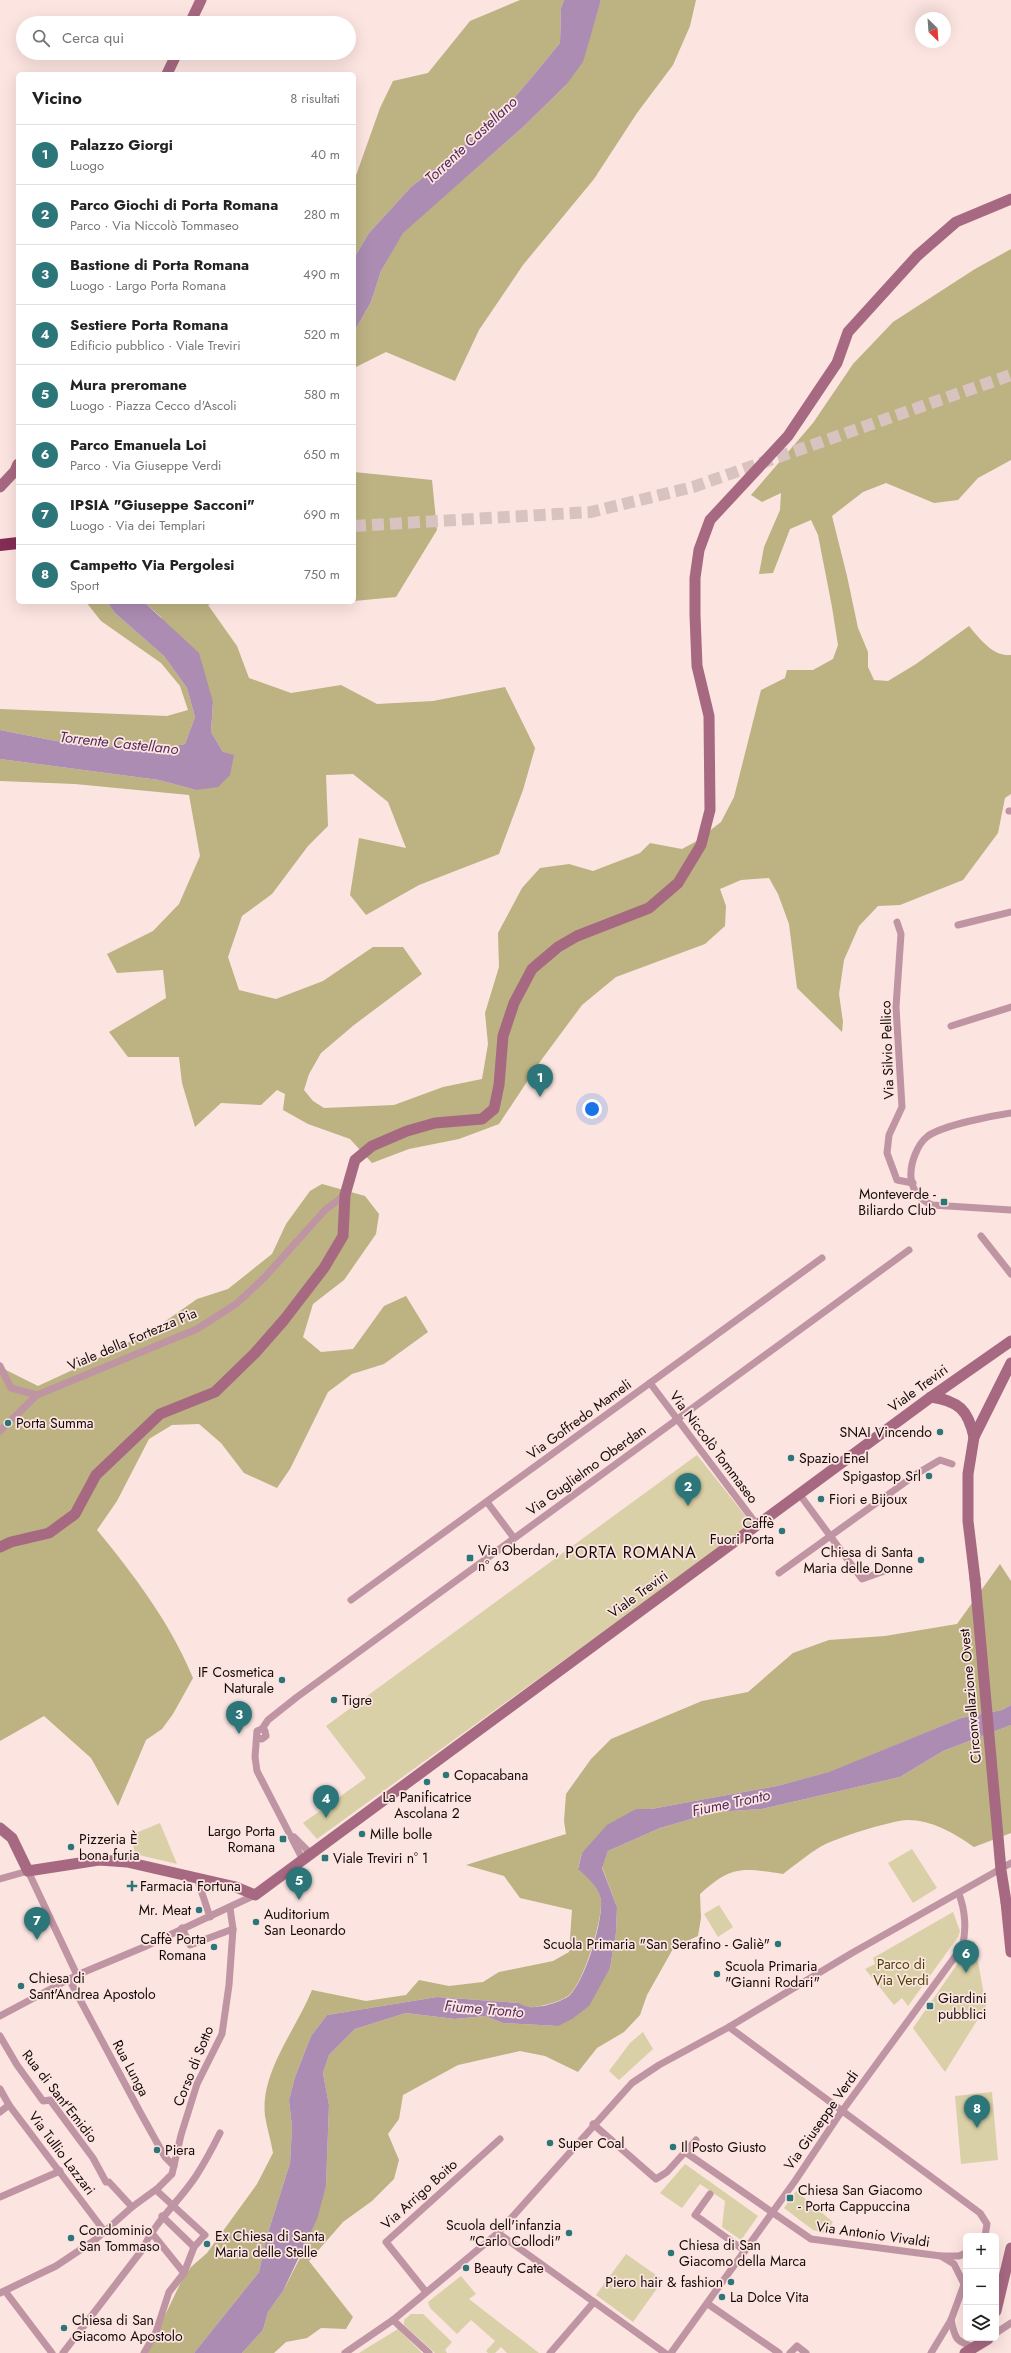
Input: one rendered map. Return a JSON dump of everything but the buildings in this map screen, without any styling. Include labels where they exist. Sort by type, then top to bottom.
[{"type":"highway","points":[[0,545],[16,544]]},
{"type":"street","points":[[193,16],[201,0]]},
{"type":"street","points":[[168,72],[173,60]]},
{"type":"street","points":[[0,1547],[11,1542],[49,1533],[68,1519],[74,1514],[96,1475],[149,1423],[160,1414],[215,1392],[255,1354],[284,1320],[324,1268],[343,1236],[345,1195],[355,1160],[372,1146],[407,1132],[436,1123],[482,1119],[494,1109],[499,1085],[503,1036],[514,1003],[532,969],[558,947],[577,936],[649,908],[678,883],[701,845],[710,810],[709,716],[697,666],[694,615],[695,578],[699,550],[710,520],[788,436],[837,363],[848,332],[917,256],[956,222],[1011,199]]},
{"type":"street","points":[[0,488],[16,469]]},
{"type":"street","points":[[958,925],[1011,912]]},
{"type":"street","name":"Via Silvio Pellico","points":[[897,922],[901,934],[896,1007],[902,1107],[889,1135],[887,1153],[897,1180],[913,1184]]},
{"type":"street","points":[[951,1026],[1011,1007]]},
{"type":"street","points":[[1011,1113],[954,1126],[927,1137],[917,1152],[910,1169],[913,1184],[922,1200],[932,1205],[1011,1210]]},
{"type":"street","name":"Viale della Fortezza Pia","points":[[37,1395],[197,1329],[236,1304],[264,1278],[326,1209],[345,1195]]},
{"type":"street","points":[[981,1236],[1011,1274]]},
{"type":"street","name":"Via Guglielmo Oberdan","points":[[307,1857],[289,1831],[257,1771],[255,1757],[260,1739],[256,1732],[262,1729],[278,1712],[909,1250]]},
{"type":"street","name":"Via Goffredo Mameli","points":[[351,1600],[822,1258]]},
{"type":"street","name":"Viale Treviri","points":[[255,1895],[758,1526],[931,1397],[1011,1341]]},
{"type":"street","name":"Circonvallazione Ovest","points":[[1011,1363],[974,1437],[968,1474],[967,1498],[1001,1870],[1011,1952]]},
{"type":"street","points":[[0,1366],[12,1388],[37,1395]]},
{"type":"street","name":"Via Niccolò Tommaseo","points":[[650,1384],[758,1526]]},
{"type":"street","points":[[0,1431],[37,1395]]},
{"type":"street","name":"Circonvallazione Ovest","points":[[931,1397],[942,1398],[962,1408],[968,1415],[974,1437]]},
{"type":"street","points":[[779,1573],[918,1473],[940,1460],[952,1464]]},
{"type":"street","points":[[800,1495],[862,1579],[890,1569]]},
{"type":"street","points":[[487,1502],[514,1538]]},
{"type":"street","points":[[0,1828],[12,1838],[77,1974]]},
{"type":"street","points":[[0,1879],[28,1871],[99,1860],[148,1866],[236,1887],[255,1895]]},
{"type":"street","points":[[345,2353],[393,2320],[498,2233],[593,2124],[632,2083],[659,2065],[729,2027],[852,1953],[1011,1864]]},
{"type":"street","points":[[197,1878],[210,1917]]},
{"type":"street","name":"Via Giuseppe Verdi","points":[[671,2353],[708,2304],[842,2111],[962,1947],[965,1937],[964,1921],[959,1894]]},
{"type":"street","points":[[0,2016],[77,1974],[144,1947],[255,1895]]},
{"type":"street","name":"Corso di Sotto","points":[[2,2292],[56,2266],[105,2232],[132,2207],[156,2190],[172,2174],[181,2135],[196,2084],[222,2034],[229,1985],[233,1929],[230,1908]]},
{"type":"street","points":[[182,1928],[190,1945],[233,1929]]},
{"type":"street","name":"Rua Lunga","points":[[69,1979],[143,2118],[165,2157],[174,2166]]},
{"type":"street","points":[[729,2027],[980,2213],[987,2224],[986,2233]]},
{"type":"street","name":"Rua di Sant'Emidio","points":[[0,2036],[17,2065],[43,2100],[50,2100],[93,2158],[106,2182],[109,2182],[132,2207]]},
{"type":"street","name":"Via Tullio Lazzari","points":[[0,2089],[9,2105],[105,2232]]},
{"type":"street","points":[[0,2112],[9,2105]]},
{"type":"street","points":[[593,2124],[656,2179],[667,2172],[696,2140]]},
{"type":"street","points":[[63,2353],[142,2250],[151,2232],[162,2216],[173,2205],[196,2176],[220,2133]]},
{"type":"street","name":"Via Arrigo Boito","points":[[426,2292],[386,2242],[500,2139]]},
{"type":"street","name":"Via Antonio Vivaldi","points":[[685,2152],[811,2239],[941,2256],[954,2264],[963,2279]]},
{"type":"street","points":[[0,2197],[60,2171]]},
{"type":"street","points":[[144,2353],[156,2332],[169,2292],[184,2273],[194,2247],[205,2235],[156,2190]]},
{"type":"street","points":[[710,2194],[695,2215],[745,2251]]},
{"type":"street","points":[[162,2216],[194,2247]]},
{"type":"street","points":[[151,2232],[184,2273]]},
{"type":"street","points":[[498,2233],[665,2353]]},
{"type":"street","points":[[997,2305],[1011,2248]]},
{"type":"street","points":[[941,2256],[959,2256],[963,2254]]},
{"type":"street","points":[[931,2353],[951,2320],[963,2287]]},
{"type":"street","points":[[2,2292],[52,2353]]},
{"type":"street","points":[[550,2353],[594,2302]]},
{"type":"street","points":[[708,2304],[779,2353]]},
{"type":"street","points":[[393,2320],[429,2353]]},
{"type":"street","points":[[951,2320],[955,2336],[961,2344],[980,2350]]},
{"type":"street","points":[[999,2331],[1011,2323]]},
{"type":"street","points":[[965,2353],[980,2350],[988,2341]]},
{"type":"street","points":[[790,2353],[797,2346],[806,2353]]},
{"type":"green space","points":[[697,1455],[752,1524],[317,1839],[303,1823],[366,1778],[326,1726]]},
{"type":"green space","points":[[160,1823],[177,1864],[135,1854],[131,1835]]},
{"type":"green space","points":[[912,1849],[937,1888],[913,1903],[888,1863]]},
{"type":"green space","points":[[719,1905],[733,1927],[718,1937],[704,1914]]},
{"type":"green space","name":"Parco di Via Verdi","points":[[953,1912],[960,1931],[958,1937],[908,2006],[902,1998],[894,2005],[865,1969],[875,1964],[873,1958]]},
{"type":"green space","points":[[974,1940],[986,2006],[945,2072],[913,2028]]},
{"type":"green space","points":[[643,2032],[653,2049],[619,2080],[609,2071],[630,2043]]},
{"type":"green space","points":[[992,2092],[998,2160],[961,2164],[955,2096]]},
{"type":"green space","points":[[685,2164],[758,2216],[741,2240],[722,2227],[725,2201],[700,2184],[682,2208],[660,2193]]},
{"type":"green space","points":[[796,2191],[833,2222],[825,2233],[813,2230],[784,2208]]},
{"type":"green space","points":[[626,2254],[663,2280],[633,2322],[596,2295]]},
{"type":"green space","points":[[461,2276],[476,2294],[469,2299],[539,2353],[507,2353],[501,2347],[495,2353],[488,2353],[486,2351],[495,2341],[471,2320],[457,2334],[430,2308],[428,2302]]},
{"type":"green space","points":[[411,2314],[423,2314],[452,2342],[445,2350],[447,2353],[435,2353],[404,2325],[404,2320]]},
{"type":"green space","points":[[398,2329],[422,2353],[359,2353]]},
{"type":"shaded area","points":[[520,0],[564,0],[561,8],[560,43],[493,123],[411,187],[369,233],[356,255],[356,175],[380,108],[393,81],[428,73],[470,21]]},
{"type":"shaded area","points":[[601,0],[696,0],[690,26],[673,65],[637,113],[594,179],[523,265],[479,330],[455,381],[386,352],[356,367],[356,328],[371,302],[381,271],[402,233],[522,128],[566,85],[593,26]]},
{"type":"shaded area","points":[[1011,249],[1011,460],[978,478],[958,500],[934,503],[886,483],[863,492],[832,516],[858,628],[868,652],[868,667],[874,680],[888,681],[916,664],[969,626],[992,650],[1004,655],[1011,655],[1011,794],[1005,798],[998,833],[963,880],[900,905],[878,906],[859,926],[844,960],[839,994],[843,1022],[842,1032],[797,988],[789,924],[778,894],[769,878],[741,880],[720,889],[726,906],[725,926],[705,944],[616,977],[582,1005],[542,1059],[499,1124],[459,1139],[409,1149],[372,1163],[350,1139],[308,1124],[283,1110],[285,1094],[277,1090],[261,1105],[221,1103],[195,1127],[182,1083],[179,1057],[128,1057],[109,1032],[166,998],[163,970],[117,973],[107,954],[153,931],[179,904],[200,856],[189,795],[75,784],[0,781],[0,759],[159,780],[196,790],[223,752],[211,732],[213,702],[161,617],[146,604],[211,604],[208,605],[237,646],[249,678],[291,693],[341,685],[377,704],[433,701],[505,687],[535,748],[523,790],[499,854],[419,885],[366,915],[350,895],[359,838],[406,848],[388,802],[353,774],[326,775],[328,826],[308,846],[272,894],[242,916],[228,957],[239,990],[276,999],[323,981],[373,947],[403,947],[422,974],[354,1025],[321,1053],[309,1074],[304,1090],[313,1101],[324,1108],[394,1105],[443,1087],[482,1079],[488,1044],[485,1013],[499,967],[498,933],[522,888],[540,868],[569,864],[593,871],[640,853],[650,843],[682,849],[695,842],[721,822],[734,797],[761,690],[785,678],[787,670],[813,670],[833,659],[838,645],[832,607],[818,535],[811,520],[790,529],[773,573],[759,574],[764,547],[780,510],[781,493],[762,502],[751,495],[813,423],[853,364],[893,322],[975,269]]},
{"type":"shaded area","points":[[356,472],[432,480],[437,530],[396,597],[356,601]]},
{"type":"shaded area","points":[[88,604],[108,604],[115,613],[164,656],[187,688],[195,717],[185,744],[152,751],[56,741],[0,730],[0,709],[167,716],[188,710],[180,686],[161,663],[101,621]]},
{"type":"shaded area","points":[[322,1184],[365,1196],[379,1214],[376,1234],[344,1280],[313,1304],[303,1337],[321,1352],[353,1349],[384,1306],[406,1296],[428,1332],[384,1364],[352,1374],[328,1392],[290,1469],[277,1488],[244,1473],[221,1443],[199,1424],[172,1425],[149,1439],[117,1501],[97,1530],[138,1582],[163,1619],[193,1678],[173,1714],[162,1729],[146,1740],[118,1806],[91,1758],[44,1716],[0,1741],[0,1367],[38,1386],[107,1354],[160,1325],[197,1299],[228,1289],[272,1254],[286,1224],[310,1191]]},
{"type":"shaded area","points":[[1000,1564],[1011,1581],[1011,1705],[1002,1710],[961,1718],[830,1772],[777,1786],[651,1809],[636,1809],[582,1853],[578,1868],[598,1890],[601,1900],[601,1909],[599,1922],[586,1966],[574,1990],[563,1999],[548,2004],[527,2008],[519,2003],[437,1997],[327,2015],[311,2036],[295,2077],[289,2100],[292,2127],[290,2163],[267,2236],[259,2272],[194,2353],[143,2353],[157,2332],[180,2284],[191,2267],[207,2253],[257,2184],[273,2153],[265,2116],[265,2100],[268,2083],[273,2067],[312,1990],[366,2001],[406,1995],[419,1980],[449,1986],[483,1982],[499,1972],[553,1961],[569,1952],[572,1910],[520,1898],[504,1876],[466,1865],[566,1834],[564,1821],[566,1794],[591,1759],[611,1739],[702,1701],[748,1692],[793,1653],[829,1640],[885,1636],[957,1624]]},
{"type":"shaded area","points":[[1011,1725],[1011,1833],[974,1847],[951,1832],[934,1825],[925,1822],[907,1820],[899,1821],[863,1830],[827,1843],[810,1853],[783,1874],[747,1870],[730,1873],[700,1894],[701,1918],[698,1936],[674,1947],[647,1995],[640,2015],[624,2032],[597,2048],[578,2072],[545,2056],[520,2051],[458,2065],[403,2095],[399,2119],[388,2134],[399,2160],[394,2179],[372,2201],[343,2222],[309,2261],[353,2317],[346,2329],[321,2328],[307,2338],[286,2342],[274,2353],[242,2353],[263,2330],[268,2312],[283,2291],[301,2256],[326,2186],[329,2105],[323,2073],[329,2055],[355,2029],[406,2013],[455,2019],[485,2016],[503,2023],[558,2026],[610,1968],[616,1933],[617,1907],[602,1867],[608,1851],[660,1828],[716,1812],[762,1809],[900,1777],[943,1751]]},
{"type":"water","points":[[564,0],[601,0],[583,62],[566,85],[522,128],[403,233],[381,271],[371,302],[356,328],[356,255],[369,233],[411,187],[493,123],[560,43],[561,8]]},
{"type":"water","points":[[108,604],[146,604],[199,653],[213,702],[211,732],[223,752],[234,755],[230,775],[218,787],[196,790],[159,780],[0,759],[0,730],[56,741],[152,751],[185,744],[195,717],[187,688],[164,656],[115,613]]},
{"type":"water","name":"Fiume Tronto","points":[[1011,1705],[1011,1725],[943,1751],[900,1777],[762,1809],[716,1812],[660,1828],[608,1851],[602,1868],[617,1907],[616,1933],[610,1968],[589,2006],[572,2019],[558,2026],[503,2023],[485,2016],[455,2019],[406,2013],[355,2029],[329,2055],[323,2073],[329,2105],[326,2186],[317,2219],[283,2291],[268,2312],[263,2330],[242,2353],[194,2353],[259,2272],[267,2236],[290,2163],[292,2127],[289,2100],[295,2077],[311,2036],[327,2015],[437,1997],[519,2003],[531,2007],[546,2005],[564,1999],[569,1996],[575,1988],[587,1965],[596,1936],[601,1910],[601,1900],[598,1891],[578,1869],[582,1853],[607,1825],[636,1809],[651,1809],[777,1786],[829,1772],[961,1718],[1002,1710]]},
{"type":"tunnel","points":[[356,526],[591,512],[693,487],[1011,375]]},
{"type":"place","name":"Palazzo Giorgi","points":[[540,1097]]},
{"type":"place","name":"Monteverde - Biliardo Club","points":[[944,1202]]},
{"type":"place","name":"Porta Summa","points":[[8,1423]]},
{"type":"place","name":"SNAI Vincendo","points":[[940,1432]]},
{"type":"place","name":"Spazio Enel","points":[[791,1458]]},
{"type":"place","name":"Spigastop Srl","points":[[929,1476]]},
{"type":"place","name":"Fiori e Bijoux","points":[[821,1499]]},
{"type":"place","name":"Parco Giochi di Porta Romana","points":[[688,1506]]},
{"type":"place","name":"Caffè Fuori Porta","points":[[782,1531]]},
{"type":"place","name":"Via Oberdan, n° 63","points":[[470,1558]]},
{"type":"place","name":"Chiesa di Santa Maria delle Donne","points":[[921,1560]]},
{"type":"place","name":"IF Cosmetica Naturale","points":[[282,1680]]},
{"type":"place","name":"Tigre","points":[[334,1700]]},
{"type":"place","name":"Bastione di Porta Romana","points":[[239,1734]]},
{"type":"place","name":"Copacabana","points":[[446,1775]]},
{"type":"place","name":"La Panificatrice Ascolana 2","points":[[427,1782]]},
{"type":"place","name":"Sestiere Porta Romana","points":[[326,1818]]},
{"type":"place","name":"Mille bolle","points":[[362,1834]]},
{"type":"place","name":"Largo Porta Romana","points":[[283,1839]]},
{"type":"place","name":"Pizzeria È bona furia","points":[[71,1847]]},
{"type":"place","name":"Viale Treviri n° 1","points":[[325,1858]]},
{"type":"place","name":"Farmacia Fortuna","points":[[132,1886]]},
{"type":"place","name":"Mura preromane","points":[[299,1900]]},
{"type":"place","name":"Mr. Meat","points":[[199,1910]]},
{"type":"place","name":"Auditorium San Leonardo","points":[[256,1922]]},
{"type":"place","name":"IPSIA \"Giuseppe Sacconi\"","points":[[37,1940]]},
{"type":"place","name":"Scuola Primaria \"San Serafino - Galiè\"","points":[[778,1944]]},
{"type":"place","name":"Caffè Porta Romana","points":[[214,1947]]},
{"type":"place","name":"Parco Emanuela Loi","points":[[966,1973]]},
{"type":"place","name":"Scuola Primaria \"Gianni Rodari\"","points":[[717,1974]]},
{"type":"place","name":"Chiesa di Sant'Andrea Apostolo","points":[[21,1986]]},
{"type":"place","name":"Giardini pubblici","points":[[930,2006]]},
{"type":"place","name":"Campetto Via Pergolesi","points":[[977,2128]]},
{"type":"place","name":"Super Coal","points":[[550,2143]]},
{"type":"place","name":"Il Posto Giusto","points":[[673,2147]]},
{"type":"place","name":"Piera","points":[[157,2150]]},
{"type":"place","name":"Chiesa San Giacomo - Porta Cappuccina","points":[[790,2198]]},
{"type":"place","name":"Scuola dell'infanzia \"Carlo Collodi\"","points":[[569,2233]]},
{"type":"place","name":"Condominio San Tommaso","points":[[71,2238]]},
{"type":"place","name":"Ex Chiesa di Santa Maria delle Stelle","points":[[207,2244]]},
{"type":"place","name":"Chiesa di San Giacomo della Marca","points":[[671,2253]]},
{"type":"place","name":"Beauty Cate","points":[[466,2268]]},
{"type":"place","name":"Piero hair & fashion","points":[[731,2282]]},
{"type":"place","name":"La Dolce Vita","points":[[722,2297]]},
{"type":"place","name":"Chiesa di San Giacomo Apostolo","points":[[64,2328]]},
{"type":"district","name":"PORTA ROMANA","points":[[631,1552]]},
{"type":"water label","name":"Torrente Castellano","points":[[471,140]]},
{"type":"water label","name":"Torrente Castellano","points":[[119,743]]}]
